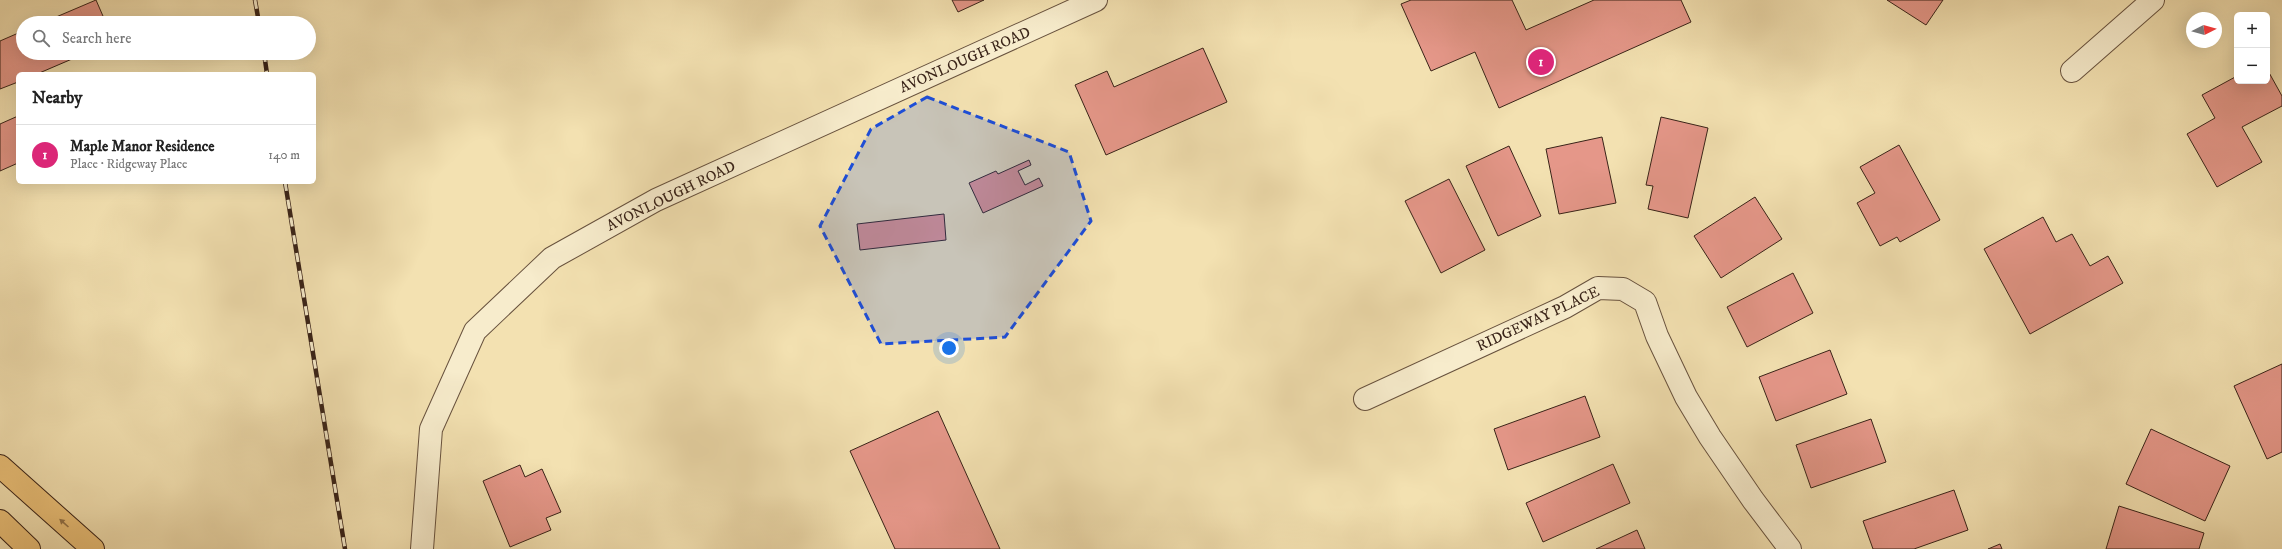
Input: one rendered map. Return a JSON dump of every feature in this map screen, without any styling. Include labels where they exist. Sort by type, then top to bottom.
[{"type":"main road","points":[[0,466],[93,549]]},
{"type":"main road","points":[[0,521],[29,549]]},
{"type":"street","name":"AVONLOUGH ROAD","points":[[422,549],[430,429],[475,331],[552,258],[656,200],[1096,0]]},
{"type":"street","points":[[2072,71],[2153,0]]},
{"type":"street","name":"RIDGEWAY PLACE","points":[[1365,399],[1565,307],[1598,288],[1623,289],[1645,302],[1657,336],[1686,397],[1710,437],[1753,500],[1790,549]]},
{"type":"highlighted area","points":[[927,97],[1069,152],[1091,221],[1005,337],[881,344],[820,226],[871,129]]},
{"type":"building","points":[[96,0],[103,16],[58,16]]},
{"type":"building","points":[[952,0],[984,0],[958,12]]},
{"type":"building","points":[[1411,0],[1512,0],[1526,30],[1594,0],[1681,0],[1691,22],[1499,108],[1475,52],[1431,71],[1401,4]]},
{"type":"building","points":[[1887,0],[1943,0],[1926,25]]},
{"type":"building","points":[[16,34],[16,60],[70,60],[42,72],[16,72],[16,83],[0,89],[0,41]]},
{"type":"building","points":[[1203,48],[1227,102],[1106,155],[1075,85],[1107,71],[1114,87]]},
{"type":"building","points":[[2270,74],[2282,96],[2282,106],[2242,127],[2262,162],[2217,187],[2187,134],[2215,118],[2202,95],[2234,78],[2234,84],[2270,84]]},
{"type":"building","points":[[16,117],[16,164],[0,171],[0,124]]},
{"type":"building","points":[[1661,117],[1708,128],[1688,218],[1648,209],[1653,186],[1646,185]]},
{"type":"building","points":[[1602,137],[1616,203],[1559,214],[1546,149]]},
{"type":"building","points":[[1899,145],[1940,220],[1900,242],[1897,237],[1880,246],[1857,203],[1875,193],[1860,167]]},
{"type":"building","points":[[1509,146],[1541,216],[1498,236],[1466,166]]},
{"type":"building","points":[[1029,160],[1031,165],[1018,171],[1025,185],[1039,178],[1043,186],[983,213],[969,183],[996,171],[998,174]]},
{"type":"building","points":[[1449,179],[1485,250],[1441,273],[1405,201]]},
{"type":"building","points":[[1755,197],[1782,239],[1721,278],[1694,236]]},
{"type":"building","points":[[944,214],[946,240],[860,250],[857,224]]},
{"type":"building","points":[[2043,217],[2056,242],[2072,234],[2090,266],[2108,256],[2123,283],[2030,334],[1984,249]]},
{"type":"building","points":[[1793,273],[1813,313],[1747,347],[1727,307]]},
{"type":"building","points":[[1830,350],[1847,394],[1776,421],[1759,377]]},
{"type":"building","points":[[2282,364],[2282,452],[2267,459],[2234,386]]},
{"type":"building","points":[[1585,396],[1600,437],[1508,470],[1494,429]]},
{"type":"building","points":[[938,411],[1000,549],[895,549],[850,451]]},
{"type":"building","points":[[1871,419],[1886,462],[1811,488],[1796,445]]},
{"type":"building","points":[[2151,429],[2230,466],[2205,521],[2126,484]]},
{"type":"building","points":[[1613,464],[1630,503],[1543,542],[1526,503]]},
{"type":"building","points":[[520,465],[525,477],[542,469],[561,512],[546,518],[551,530],[510,547],[483,481]]},
{"type":"building","points":[[1954,490],[1968,530],[1914,549],[1873,549],[1863,521]]},
{"type":"building","points":[[2119,506],[2204,533],[2199,549],[2106,549]]},
{"type":"building","points":[[1637,530],[1645,549],[1596,549]]},
{"type":"building","points":[[2000,544],[2002,549],[1988,549]]},
{"type":"railway","points":[[255,0],[258,16]]},
{"type":"railway","points":[[265,60],[267,72]]},
{"type":"railway","points":[[285,184],[345,549]]},
{"type":"place","name":"Maple Manor Residence","points":[[1541,62]]}]
